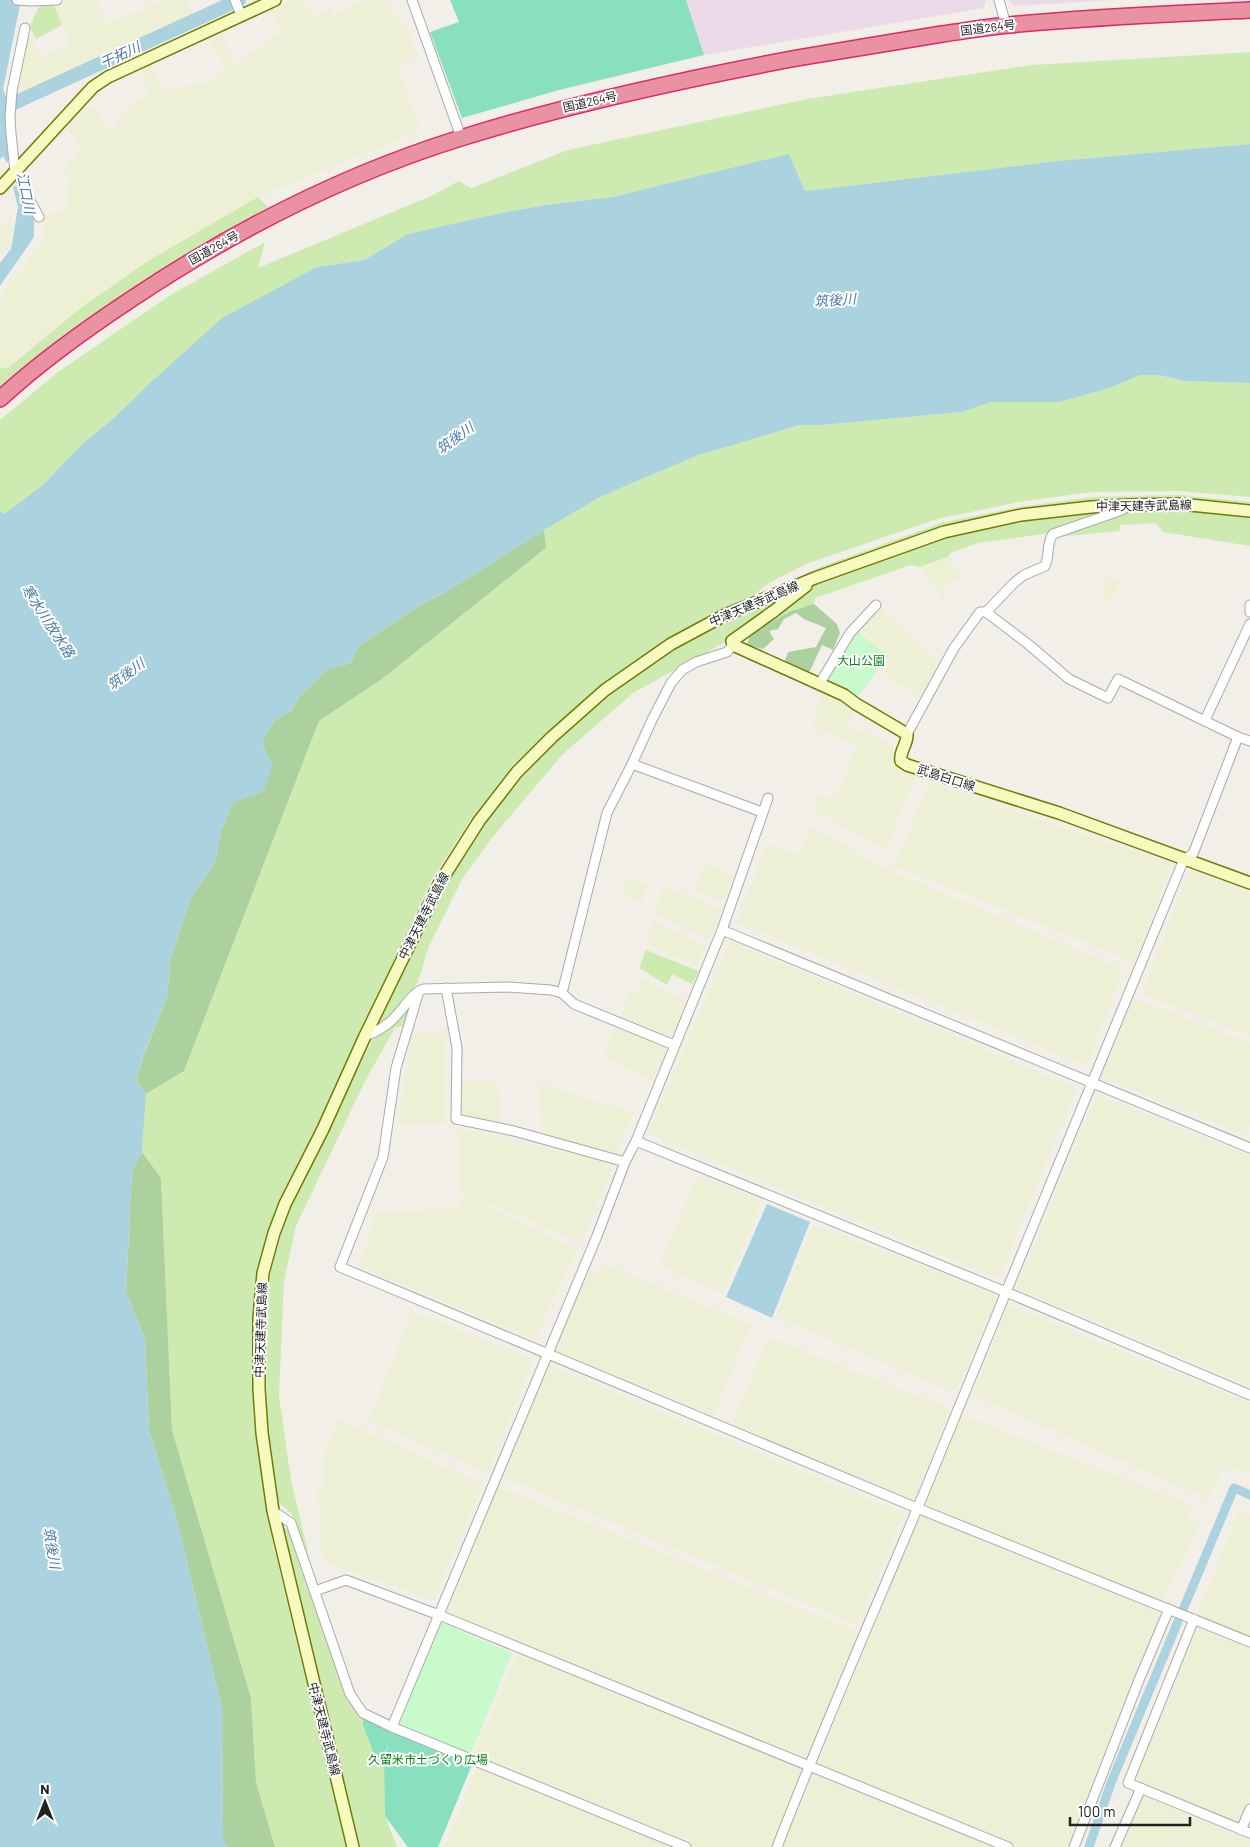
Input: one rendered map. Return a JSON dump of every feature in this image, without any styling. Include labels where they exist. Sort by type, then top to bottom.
[{"type":"highway","name":"国道264号","points":[[0,399],[20,380],[83,331],[175,270],[229,239],[305,200],[367,172],[461,138],[570,106],[722,72],[876,44],[1006,25],[1250,10]]},
{"type":"main road","points":[[0,188],[93,87],[108,77],[238,8],[275,0]]},
{"type":"main road","name":"中津天建寺武島線","points":[[353,1847],[273,1511],[262,1433],[259,1389],[259,1318],[263,1273],[274,1233],[285,1204],[439,884],[478,821],[518,772],[552,737],[605,690],[671,644],[725,615],[815,578],[944,532],[1021,515],[1091,507],[1180,504],[1250,511]]},
{"type":"main road","points":[[815,578],[774,611],[738,636],[732,641],[733,645],[844,695],[907,734]]},
{"type":"main road","name":"武島白口線","points":[[907,734],[908,737],[900,755],[901,761],[906,765],[1059,814],[1250,883]]},
{"type":"street","points":[[21,0],[57,0]]},
{"type":"street","points":[[412,0],[461,138]]},
{"type":"street","points":[[999,0],[1006,25]]},
{"type":"street","points":[[25,28],[12,91],[10,117],[12,174],[20,177],[25,192],[39,217]]},
{"type":"street","points":[[986,612],[1024,575],[1045,566],[1048,561],[1050,538],[1054,534],[1122,510],[1130,505]]},
{"type":"street","points":[[820,683],[850,633],[876,605]]},
{"type":"street","points":[[1250,605],[1250,612]]},
{"type":"street","points":[[907,734],[954,648],[980,612],[986,612],[1047,659],[1069,679],[1108,698],[1118,679],[1250,742]]},
{"type":"street","points":[[1205,720],[1250,624]]},
{"type":"street","points":[[562,993],[607,813],[671,683],[682,670],[696,662],[727,652],[733,645]]},
{"type":"street","points":[[777,1847],[808,1766],[917,1508],[1184,860],[1193,854],[1238,737]]},
{"type":"street","points":[[632,764],[762,812]]},
{"type":"street","points":[[392,1727],[597,1236],[625,1162],[636,1141],[722,930],[768,798]]},
{"type":"street","points":[[722,930],[1249,1145]]},
{"type":"street","points":[[365,1036],[372,1034],[394,1019],[419,991],[446,988],[508,987],[551,990],[562,993],[574,1004],[674,1045]]},
{"type":"street","points":[[446,988],[457,1048],[456,1119],[514,1130],[625,1162]]},
{"type":"street","points":[[419,991],[396,1068],[383,1157],[340,1267],[917,1508],[1250,1642]]},
{"type":"street","points":[[636,1141],[1006,1292],[1250,1395]]},
{"type":"street","points":[[273,1511],[290,1523],[350,1694],[363,1713],[392,1727],[686,1847]]},
{"type":"street","points":[[315,1591],[346,1580],[439,1615],[1008,1847]]},
{"type":"street","points":[[1074,1847],[1169,1609]]},
{"type":"street","points":[[1194,1619],[1128,1783],[1246,1831],[1250,1809]]},
{"type":"street","points":[[1116,1847],[1142,1788]]},
{"type":"shaded area","points":[[686,0],[986,0],[984,8],[704,55]]},
{"type":"shaded area","points":[[1009,0],[1112,0],[1014,6]]},
{"type":"green space","points":[[52,0],[61,2],[97,0],[107,23],[166,0],[188,0],[193,14],[16,95],[22,53],[28,32],[42,58],[70,44]]},
{"type":"green space","points":[[290,0],[304,0],[313,17],[329,8],[334,16],[366,0],[384,0],[408,27],[415,56],[397,66],[421,131],[258,197],[148,261],[82,307],[9,367],[0,369],[0,298],[42,240],[43,215],[66,211],[70,174],[64,169],[83,147],[66,129],[91,105],[112,133],[125,110],[149,93],[140,68],[151,63],[162,89],[210,82],[227,69],[208,39],[222,34],[236,64],[282,32],[270,9]]},
{"type":"green space","points":[[450,0],[686,0],[704,55],[559,90],[462,118],[430,32],[459,22]]},
{"type":"green space","points":[[47,4],[54,5],[62,25],[36,39],[30,27],[38,8]]},
{"type":"green space","points":[[1250,52],[1250,144],[1057,161],[805,191],[789,155],[612,197],[505,212],[408,234],[364,260],[317,267],[115,417],[80,446],[43,485],[4,514],[0,510],[0,420],[58,372],[172,294],[265,242],[258,268],[431,196],[459,181],[471,188],[568,150],[807,99],[1032,65]]},
{"type":"green space","points":[[258,197],[270,209],[164,269],[95,313],[30,362],[0,389],[0,369],[9,367],[82,307],[148,261]]},
{"type":"green space","points":[[11,215],[10,243],[2,254],[0,253],[0,228]]},
{"type":"green space","points":[[1140,375],[1159,375],[1184,381],[1250,383],[1250,497],[1179,491],[1091,492],[1019,502],[937,519],[806,564],[771,582],[755,594],[667,638],[597,689],[513,765],[469,822],[432,879],[277,1209],[258,1269],[252,1327],[253,1415],[274,1548],[346,1847],[275,1847],[256,1782],[251,1698],[172,1430],[161,1178],[142,1152],[146,1094],[184,1071],[319,721],[382,679],[545,549],[544,530],[602,496],[696,456],[800,425],[822,425],[962,412],[991,402],[1060,402],[1110,388]]},
{"type":"green space","points":[[1180,495],[1250,502],[1250,506],[1018,511],[941,526],[803,577],[801,576],[815,569],[941,523],[1019,507],[1092,497]]},
{"type":"green space","points":[[1187,509],[1250,516],[1250,546],[1163,532],[1156,523],[1121,525],[1119,531],[1058,537],[1136,510]]},
{"type":"green space","points":[[1115,510],[1044,534],[978,543],[920,567],[911,565],[815,598],[814,604],[791,611],[750,634],[822,580],[949,535],[1022,520]]},
{"type":"green space","points":[[544,530],[546,548],[382,679],[319,721],[184,1071],[146,1094],[136,1080],[144,1054],[167,997],[171,958],[191,897],[215,862],[221,831],[233,802],[264,791],[266,754],[262,740],[276,719],[291,711],[298,698],[327,669],[351,663],[358,646],[418,606],[449,590]]},
{"type":"green space","points":[[948,557],[962,576],[943,590],[947,598],[944,601],[920,567]]},
{"type":"green space","points":[[1108,577],[1119,581],[1111,605],[1105,598],[1099,595]]},
{"type":"green space","points":[[796,590],[729,640],[633,693],[562,755],[495,834],[462,879],[429,946],[418,982],[392,1016],[376,1026],[446,884],[487,819],[541,756],[611,694],[677,647],[729,619]]},
{"type":"green space","points":[[814,604],[837,624],[840,633],[833,650],[822,645],[809,673],[784,663],[788,652],[816,647],[826,628],[804,619],[796,613],[784,619],[778,629],[769,631],[774,639],[763,649],[747,645],[750,634],[791,611]]},
{"type":"green space","points":[[879,606],[938,662],[921,697],[883,675],[891,659],[859,628]]},
{"type":"green space","name":"大山公園","points":[[857,631],[888,656],[856,699],[826,682]]},
{"type":"green space","points":[[823,690],[854,708],[848,725],[898,747],[896,765],[916,773],[886,850],[813,810],[819,795],[836,799],[856,746],[812,726]]},
{"type":"green space","points":[[929,782],[1172,864],[1134,962],[894,866]]},
{"type":"green space","points":[[810,826],[887,869],[1123,969],[1088,1066],[736,922],[767,844],[799,855]]},
{"type":"green space","points":[[705,863],[733,876],[724,902],[695,889]]},
{"type":"green space","points":[[1190,869],[1250,893],[1250,1036],[1142,994]]},
{"type":"green space","points":[[627,876],[647,885],[643,903],[622,894]]},
{"type":"green space","points":[[664,886],[722,909],[709,940],[654,913]]},
{"type":"green space","points":[[653,921],[706,946],[697,966],[646,944]]},
{"type":"green space","points":[[730,941],[1077,1088],[998,1279],[648,1134]]},
{"type":"green space","points":[[646,950],[699,971],[692,984],[672,974],[667,985],[639,968]]},
{"type":"green space","points":[[642,979],[686,1001],[670,1041],[621,1018],[631,989],[637,991]]},
{"type":"green space","points":[[1134,998],[1250,1043],[1250,1122],[1245,1135],[1100,1077]]},
{"type":"green space","points":[[413,1000],[403,1026],[395,1028],[365,1081],[296,1226],[284,1281],[279,1396],[291,1480],[309,1556],[292,1514],[278,1502],[267,1424],[266,1319],[271,1271],[287,1214],[372,1040],[397,1020]]},
{"type":"green space","points":[[615,1026],[668,1048],[652,1081],[604,1057]]},
{"type":"green space","points":[[446,1032],[446,1123],[398,1125],[412,1033]]},
{"type":"green space","points":[[497,1080],[502,1126],[461,1120],[461,1081]]},
{"type":"green space","points":[[538,1083],[635,1113],[615,1155],[543,1135]]},
{"type":"green space","points":[[1097,1095],[1250,1155],[1250,1385],[1016,1289]]},
{"type":"green space","points":[[458,1128],[614,1163],[582,1243],[459,1191]]},
{"type":"green space","points":[[142,1152],[161,1178],[172,1430],[251,1698],[256,1782],[275,1847],[226,1847],[223,1839],[222,1708],[175,1513],[149,1431],[145,1339],[126,1292],[132,1170]]},
{"type":"green space","points":[[698,1175],[762,1200],[723,1294],[659,1265]]},
{"type":"green space","points":[[466,1196],[578,1249],[535,1339],[359,1267],[376,1213],[458,1208]]},
{"type":"green space","points":[[813,1225],[999,1295],[955,1393],[775,1316]]},
{"type":"green space","points":[[602,1263],[751,1325],[713,1416],[554,1350],[586,1270],[599,1275]]},
{"type":"green space","points":[[1008,1305],[1250,1403],[1250,1474],[1224,1464],[1208,1499],[973,1395]]},
{"type":"green space","points":[[412,1311],[533,1359],[488,1473],[369,1421]]},
{"type":"green space","points":[[768,1337],[951,1409],[914,1501],[732,1424]]},
{"type":"green space","points":[[549,1365],[904,1514],[857,1625],[503,1477]]},
{"type":"green space","points":[[961,1414],[1193,1506],[1187,1517],[1200,1524],[1163,1601],[923,1504]]},
{"type":"green space","points":[[338,1419],[483,1484],[434,1600],[323,1563],[317,1489],[325,1486],[324,1454]]},
{"type":"green space","points":[[497,1486],[859,1632],[808,1759],[446,1613]]},
{"type":"green space","points":[[1239,1511],[1250,1515],[1250,1634],[1248,1638],[1196,1616]]},
{"type":"green space","points":[[920,1513],[1163,1611],[1069,1847],[1022,1847],[817,1764]]},
{"type":"green space","points":[[283,1528],[291,1529],[363,1717],[380,1769],[390,1732],[385,1816],[397,1847],[359,1847]]},
{"type":"green space","name":"久留米市土づくり広場","points":[[441,1622],[512,1653],[471,1754],[472,1764],[438,1847],[408,1847],[385,1816],[384,1762],[390,1732]]},
{"type":"green space","points":[[1196,1625],[1250,1647],[1250,1795],[1238,1824],[1134,1780],[1169,1700]]},
{"type":"green space","points":[[518,1651],[805,1769],[773,1847],[697,1847],[474,1755]]},
{"type":"green space","points":[[363,1717],[468,1761],[471,1767],[438,1847],[408,1847],[385,1816],[384,1762],[389,1741],[380,1770],[363,1725]]},
{"type":"green space","points":[[478,1765],[677,1847],[445,1847]]},
{"type":"green space","points":[[814,1772],[999,1847],[782,1847]]},
{"type":"green space","points":[[1142,1795],[1250,1840],[1250,1847],[1121,1847]]},
{"type":"water","points":[[0,0],[21,0],[3,89],[7,99],[9,159],[7,163],[3,156],[0,159]]},
{"type":"water","points":[[1250,144],[1250,383],[1184,381],[1159,375],[1140,375],[1110,388],[1060,402],[991,402],[962,412],[822,425],[800,425],[696,456],[602,496],[449,590],[418,606],[358,646],[351,663],[327,669],[298,698],[291,711],[276,719],[262,740],[266,754],[273,763],[264,791],[233,803],[221,831],[215,862],[191,897],[171,958],[167,997],[144,1053],[136,1080],[146,1094],[142,1152],[132,1170],[126,1292],[145,1339],[149,1431],[175,1513],[222,1708],[223,1839],[226,1847],[0,1847],[0,510],[4,514],[43,485],[80,446],[115,417],[222,318],[317,267],[364,260],[408,234],[505,212],[612,197],[789,154],[805,191],[1057,161]]},
{"type":"water","points":[[17,186],[22,198],[34,215],[34,237],[0,286],[0,263],[11,249],[18,207],[13,187]]},
{"type":"water","points":[[767,1204],[810,1222],[772,1318],[726,1297]]},
{"type":"waterway","name":"干拓川","points":[[226,0],[228,5]]},
{"type":"waterway","name":"干拓川","points":[[0,104],[14,103],[239,0]]},
{"type":"waterway","points":[[1182,1612],[1234,1488],[1250,1495]]},
{"type":"waterway","points":[[1089,1847],[1111,1783],[1179,1619]]},
{"type":"water label","name":"江口川","points":[[26,193]]},
{"type":"water label","name":"筑後川","points":[[835,300]]},
{"type":"water label","name":"筑後川","points":[[455,438]]},
{"type":"water label","name":"寒水川放水路","points":[[48,621]]},
{"type":"water label","name":"筑後川","points":[[126,674]]},
{"type":"water label","name":"筑後川","points":[[52,1548]]}]
